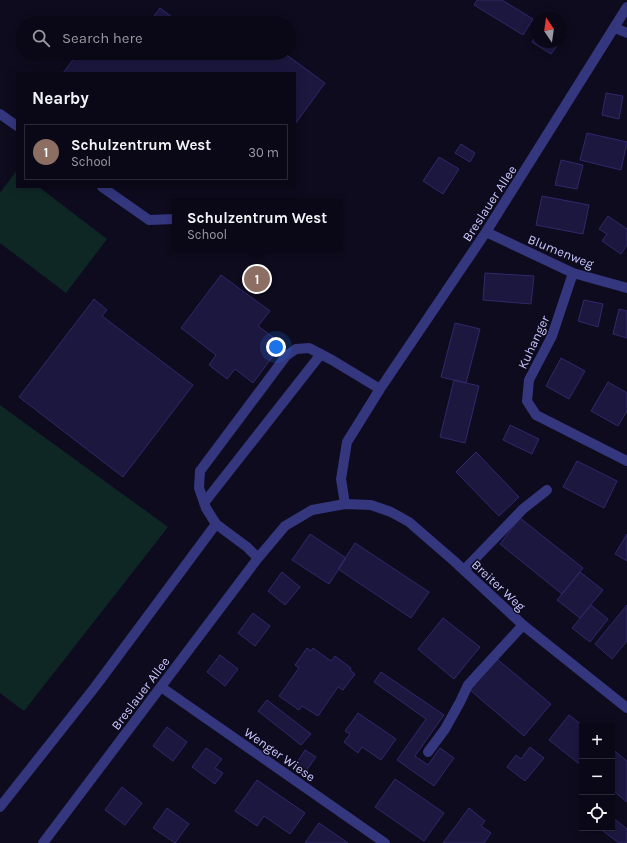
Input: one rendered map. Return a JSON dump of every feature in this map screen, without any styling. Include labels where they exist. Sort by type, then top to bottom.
[{"type":"street","name":"Breslauer Allee","points":[[43,843],[258,558],[285,526],[312,510],[345,504],[341,479],[347,442],[380,389],[486,232],[627,7]]},
{"type":"street","points":[[615,28],[627,33]]},
{"type":"street","points":[[0,114],[16,125]]},
{"type":"street","points":[[103,188],[148,220],[172,219]]},
{"type":"street","name":"Blumenweg","points":[[486,232],[573,273],[627,288]]},
{"type":"street","name":"Kuhanger","points":[[573,273],[552,336],[529,380],[527,401],[536,414],[627,461]]},
{"type":"street","points":[[258,558],[248,547],[216,524],[206,508],[199,488],[200,470],[286,356],[296,349],[309,348],[380,389]]},
{"type":"street","points":[[204,503],[321,354]]},
{"type":"street","points":[[464,570],[523,509],[547,490]]},
{"type":"street","name":"Breiter Weg","points":[[345,504],[371,505],[391,512],[409,522],[464,570],[523,625],[627,708]]},
{"type":"street","points":[[0,807],[95,687],[216,524]]},
{"type":"street","points":[[428,752],[445,729],[468,684],[523,625]]},
{"type":"street","name":"Wenger Wiese","points":[[161,687],[385,843]]},
{"type":"green space","points":[[16,171],[16,188],[40,188],[107,239],[66,293],[0,243],[0,193]]},
{"type":"green space","points":[[0,405],[168,527],[24,711],[0,693]]},
{"type":"building","points":[[477,0],[502,0],[531,18],[531,22],[523,35],[474,5]]},
{"type":"building","points":[[160,8],[171,16],[154,16]]},
{"type":"building","points":[[542,48],[556,48],[551,54]]},
{"type":"building","points":[[73,60],[294,60],[325,83],[296,123],[296,72],[64,72]]},
{"type":"building","points":[[606,93],[623,96],[619,119],[602,115]]},
{"type":"building","points":[[587,133],[627,142],[621,170],[580,160]]},
{"type":"building","points":[[461,144],[475,153],[470,162],[455,153]]},
{"type":"building","points":[[439,157],[459,169],[443,194],[423,181]]},
{"type":"building","points":[[561,160],[583,165],[577,189],[555,185]]},
{"type":"building","points":[[542,196],[589,205],[583,234],[536,225]]},
{"type":"building","points":[[608,216],[627,229],[627,245],[621,254],[602,241],[607,234],[599,229]]},
{"type":"building","points":[[485,273],[534,276],[531,304],[483,300]]},
{"type":"building","points":[[221,275],[270,311],[258,326],[282,344],[253,383],[235,369],[227,379],[209,365],[216,355],[181,328]]},
{"type":"building","points":[[94,299],[107,310],[102,316],[193,385],[123,477],[19,397]]},
{"type":"building","points":[[584,300],[603,304],[598,327],[578,321]]},
{"type":"building","points":[[619,309],[627,311],[627,338],[613,334]]},
{"type":"building","points":[[455,323],[480,329],[466,383],[441,377]]},
{"type":"building","points":[[561,358],[585,371],[569,399],[546,386]]},
{"type":"building","points":[[454,380],[479,386],[465,443],[440,437]]},
{"type":"building","points":[[608,382],[627,393],[627,411],[618,426],[591,411]]},
{"type":"building","points":[[510,425],[539,439],[532,454],[503,440]]},
{"type":"building","points":[[476,452],[519,497],[499,516],[456,472]]},
{"type":"building","points":[[577,461],[617,481],[604,508],[563,487]]},
{"type":"building","points":[[520,518],[583,568],[562,594],[500,544]]},
{"type":"building","points":[[310,534],[346,558],[329,584],[292,560]]},
{"type":"building","points":[[627,534],[627,561],[615,554]]},
{"type":"building","points":[[355,543],[429,592],[411,618],[338,569]]},
{"type":"building","points":[[282,572],[300,587],[285,605],[268,591]]},
{"type":"building","points":[[580,572],[603,590],[580,618],[557,600]]},
{"type":"building","points":[[591,605],[608,619],[590,642],[572,628]]},
{"type":"building","points":[[627,605],[627,641],[612,659],[595,644]]},
{"type":"building","points":[[253,613],[270,626],[255,646],[238,633]]},
{"type":"building","points":[[443,618],[480,647],[454,679],[418,649]]},
{"type":"building","points":[[307,648],[311,651],[313,648],[331,661],[335,656],[351,668],[350,670],[355,674],[343,690],[338,687],[318,716],[302,706],[299,710],[279,696],[299,668],[295,665]]},
{"type":"building","points":[[220,655],[238,669],[225,686],[207,672]]},
{"type":"building","points":[[497,659],[551,704],[524,736],[470,690]]},
{"type":"building","points":[[381,672],[444,715],[415,756],[428,765],[440,748],[454,758],[434,786],[397,760],[426,719],[374,682]]},
{"type":"building","points":[[267,700],[311,734],[301,745],[258,711]]},
{"type":"building","points":[[358,713],[396,739],[381,760],[362,747],[358,753],[344,742],[350,734],[345,731]]},
{"type":"building","points":[[569,715],[579,723],[579,764],[549,740]]},
{"type":"building","points":[[167,727],[187,742],[173,761],[153,746]]},
{"type":"building","points":[[530,747],[544,758],[525,781],[507,767],[516,755],[521,759]]},
{"type":"building","points":[[206,748],[222,759],[215,768],[223,773],[215,784],[192,767]]},
{"type":"building","points":[[305,750],[316,757],[306,771],[296,764]]},
{"type":"building","points":[[615,751],[627,761],[627,802],[615,792]]},
{"type":"building","points":[[395,779],[444,813],[424,841],[375,807]]},
{"type":"building","points":[[257,780],[305,813],[290,834],[264,816],[257,826],[235,811]]},
{"type":"building","points":[[122,787],[142,803],[125,825],[105,810]]},
{"type":"building","points":[[167,808],[189,824],[175,843],[153,828]]},
{"type":"building","points":[[469,808],[485,821],[481,826],[491,833],[484,843],[443,843]]},
{"type":"building","points":[[615,819],[627,829],[627,843],[619,843],[603,831],[615,831]]},
{"type":"building","points":[[319,823],[348,843],[305,843]]},
{"type":"place","name":"Schulzentrum West","points":[[257,279]]}]
